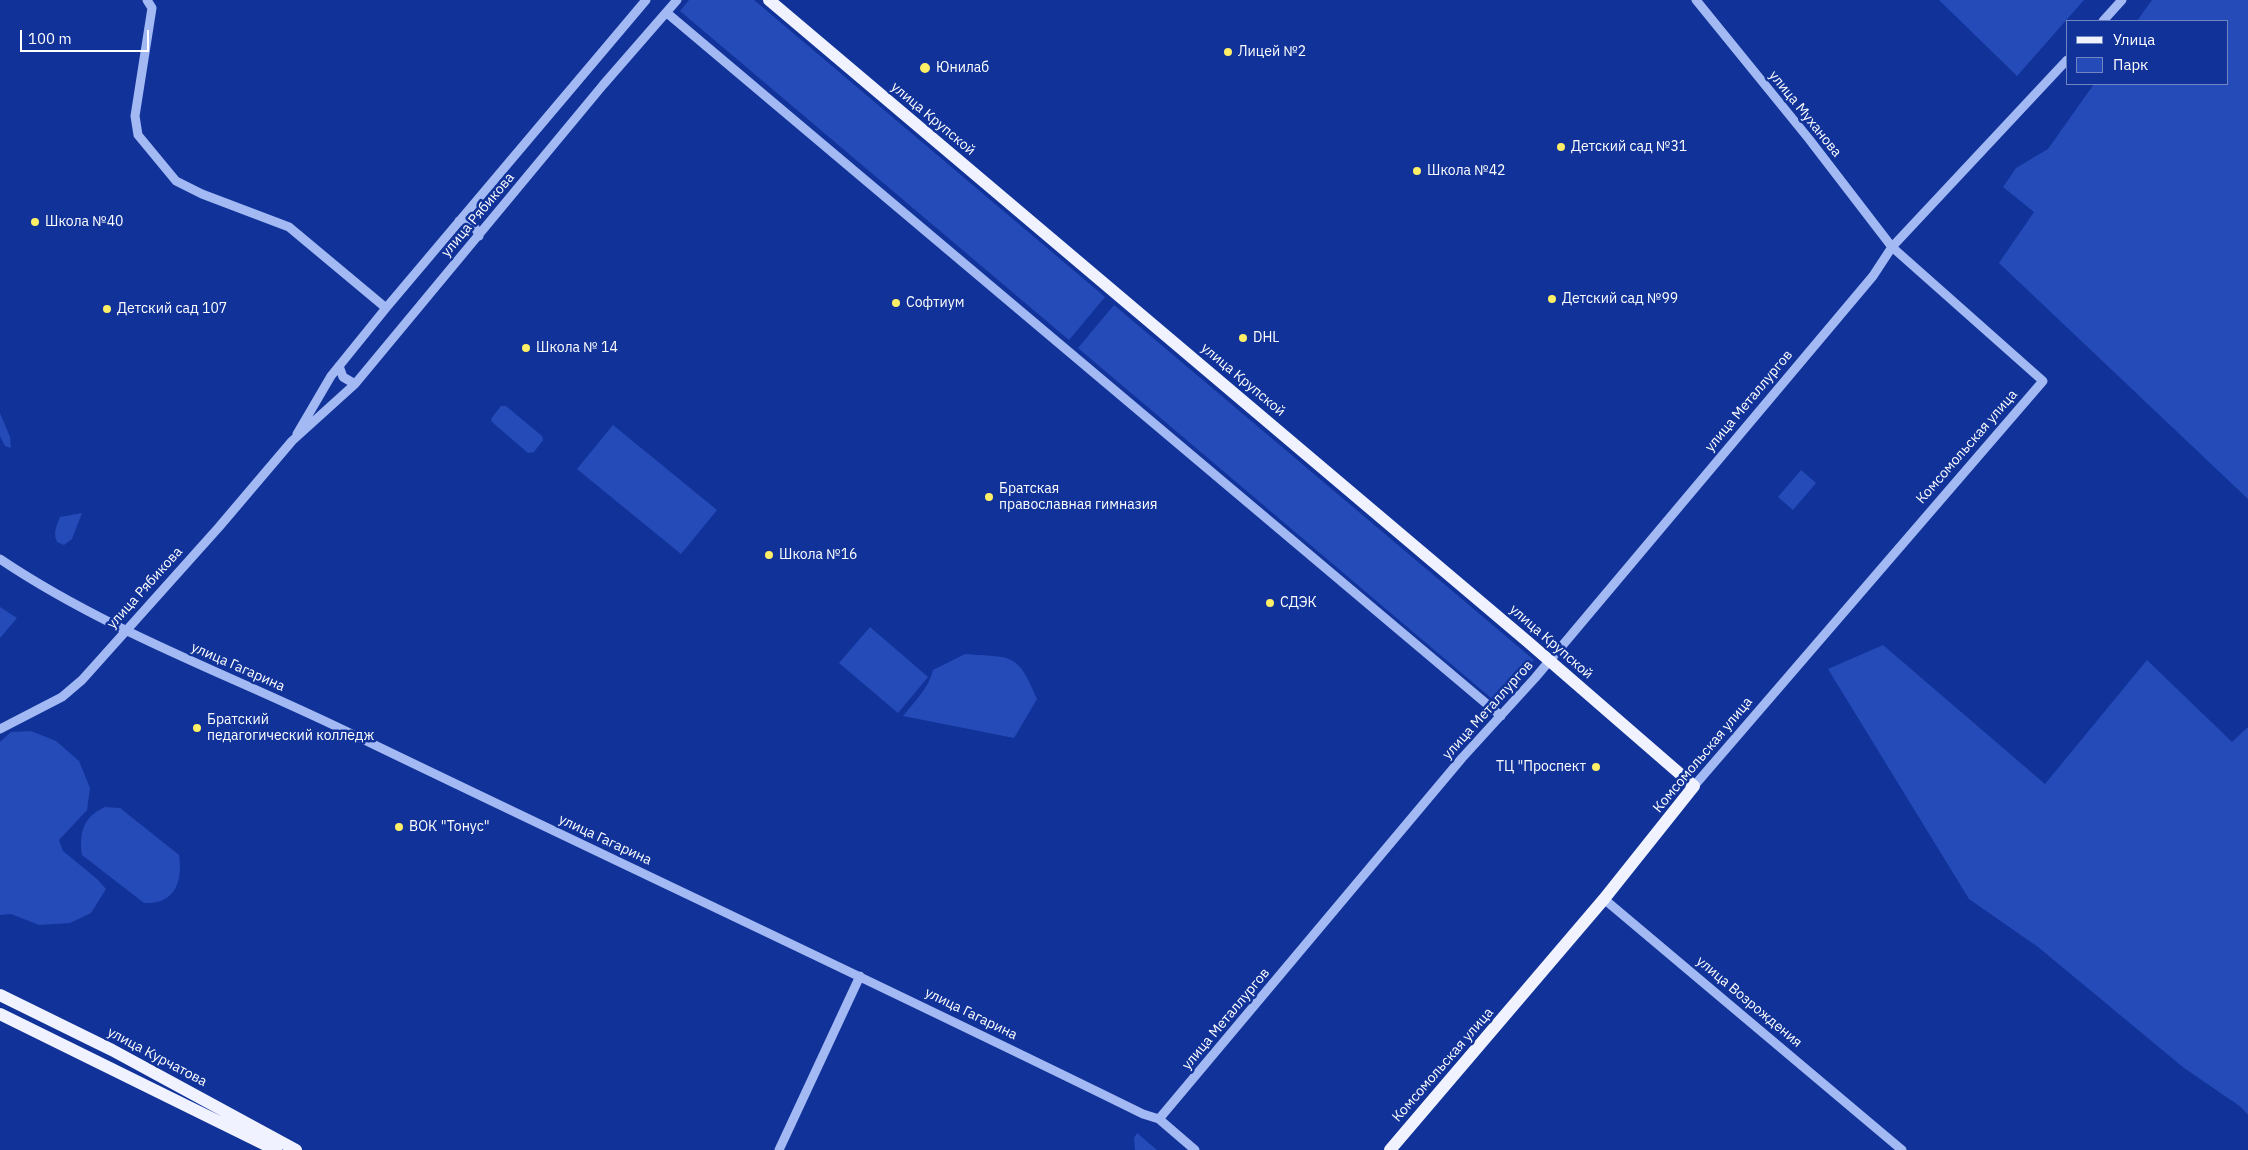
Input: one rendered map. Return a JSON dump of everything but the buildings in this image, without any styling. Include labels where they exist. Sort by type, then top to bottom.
[{"type":"main road","name":"улица Крупской","points":[[769,0],[1550,660],[1694,786]]},
{"type":"main road","name":"Комсомольская улица","points":[[1390,1150],[1604,899],[1694,786]]},
{"type":"main road","name":"улица Курчатова","points":[[0,995],[112,1050],[296,1150]]},
{"type":"main road","points":[[0,1014],[276,1150]]},
{"type":"main road","points":[[104,1065],[112,1050]]},
{"type":"street","points":[[147,0],[152,8],[135,116],[138,135],[176,181],[202,194],[289,227],[386,308]]},
{"type":"street","name":"улица Рябикова","points":[[292,441],[339,366],[503,167],[646,0]]},
{"type":"street","name":"улица Рябикова","points":[[0,729],[62,697],[82,680],[219,527],[292,441],[355,384],[603,85],[677,0]]},
{"type":"street","name":"улица Муханова","points":[[1696,0],[1809,139],[1892,247],[2043,381]]},
{"type":"street","points":[[2104,20],[2122,0]]},
{"type":"street","points":[[667,13],[1501,716]]},
{"type":"street","name":"улица Металлургов","points":[[1159,1120],[1462,758],[1550,660],[1873,276],[1892,247],[2066,61]]},
{"type":"street","points":[[460,221],[469,222],[476,228],[479,236]]},
{"type":"street","points":[[339,366],[343,377],[355,384]]},
{"type":"street","name":"Комсомольская улица","points":[[1694,786],[2043,381]]},
{"type":"street","name":"улица Гагарина","points":[[0,559],[21,574],[125,631],[351,733],[486,800],[860,976],[1143,1114],[1159,1120],[1195,1150]]},
{"type":"street","name":"улица Возрождения","points":[[1604,899],[1902,1150]]},
{"type":"street","points":[[779,1150],[860,976]]},
{"type":"green space","points":[[689,0],[754,0],[1105,297],[1069,340],[680,11]]},
{"type":"green space","points":[[1939,0],[2084,0],[2017,76]]},
{"type":"green space","points":[[2152,0],[2248,0],[2248,499],[1999,263],[2034,212],[2003,187],[2016,168],[2048,149],[2093,85],[2228,85],[2228,20],[2138,20]]},
{"type":"green space","points":[[1114,305],[1534,660],[1497,703],[1078,348]]},
{"type":"green space","points":[[501,406],[506,406],[542,436],[543,440],[534,452],[528,453],[492,422],[491,419]]},
{"type":"green space","points":[[0,413],[10,437],[11,448],[5,446],[0,436]]},
{"type":"green space","points":[[613,425],[717,510],[681,554],[577,469]]},
{"type":"green space","points":[[1801,470],[1816,483],[1793,510],[1778,497]]},
{"type":"green space","points":[[82,513],[72,539],[64,545],[57,542],[55,533],[60,517]]},
{"type":"green space","points":[[0,607],[17,618],[0,638]]},
{"type":"green space","points":[[870,627],[928,677],[898,713],[839,663]]},
{"type":"green space","points":[[1883,645],[2045,784],[2147,660],[2232,742],[2248,727],[2248,1115],[2241,1107],[2184,1068],[2038,947],[1969,899],[1828,669]]},
{"type":"green space","points":[[965,654],[1003,657],[1018,665],[1024,672],[1037,699],[1014,738],[903,716],[925,689],[933,670]]},
{"type":"green space","points":[[31,731],[56,741],[79,761],[90,788],[87,810],[59,840],[63,851],[97,879],[106,889],[91,913],[70,923],[39,925],[11,914],[0,915],[0,742],[11,732]]},
{"type":"green space","points":[[105,807],[120,808],[179,855],[180,874],[175,889],[170,896],[155,903],[144,903],[82,855],[81,839],[84,826],[92,815]]},
{"type":"green space","points":[[1137,1133],[1157,1150],[1135,1150],[1134,1138]]},
{"type":"place","name":"Лицей №2","points":[[1228,52]]},
{"type":"place","name":"Юнилаб","points":[[925,68]]},
{"type":"place","name":"Детский сад №31","points":[[1561,147]]},
{"type":"place","name":"Школа №42","points":[[1417,171]]},
{"type":"place","name":"Школа №40","points":[[35,222]]},
{"type":"place","name":"Детский сад №99","points":[[1552,299]]},
{"type":"place","name":"Софтиум","points":[[896,303]]},
{"type":"place","name":"Детский сад 107","points":[[107,309]]},
{"type":"place","name":"DHL","points":[[1243,338]]},
{"type":"place","name":"Школа № 14","points":[[526,348]]},
{"type":"place","name":"Братская православная гимназия","points":[[989,497]]},
{"type":"place","name":"Школа №16","points":[[769,555]]},
{"type":"place","name":"СДЭК","points":[[1270,603]]},
{"type":"place","name":"Братский педагогический колледж","points":[[197,728]]},
{"type":"place","name":"ТЦ \"Проспект","points":[[1596,767]]},
{"type":"place","name":"ВОК \"Тонус\"","points":[[399,827]]}]
